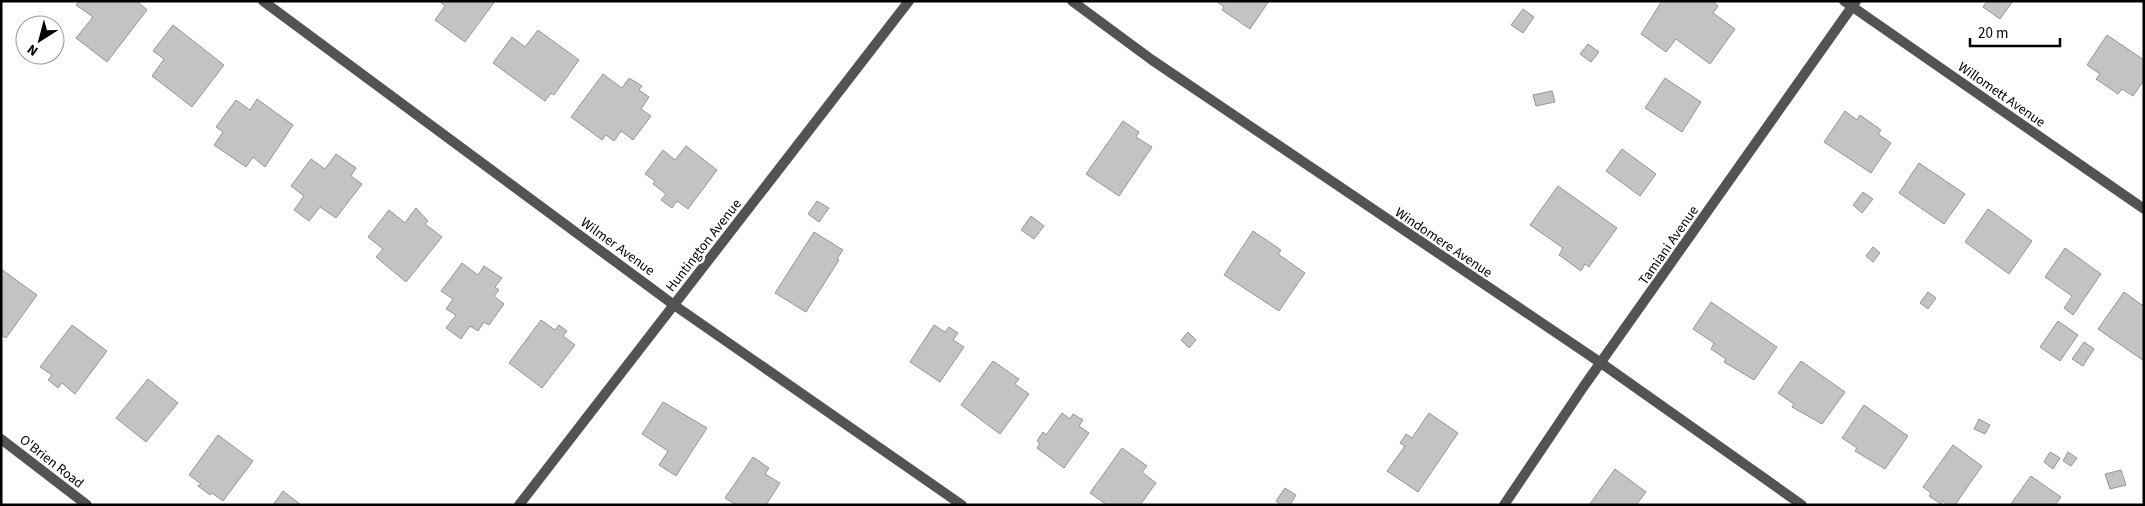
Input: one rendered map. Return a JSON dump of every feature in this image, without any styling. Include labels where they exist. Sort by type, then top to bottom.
[{"type":"street","name":"Wilmer Avenue","points":[[263,1],[674,305],[962,505]]},
{"type":"street","name":"Huntington Avenue","points":[[519,505],[908,1]]},
{"type":"street","name":"Windomere Avenue","points":[[1072,1],[1152,60],[1601,363],[1802,505]]},
{"type":"street","name":"Tamiani Avenue","points":[[1504,505],[1851,3]]},
{"type":"street","name":"Willomett Avenue","points":[[1851,3],[2144,209]]},
{"type":"street","name":"O'Brien Road","points":[[1,439],[87,505]]},
{"type":"building","points":[[79,1],[137,1],[147,10],[107,62],[76,38],[93,17],[76,5]]},
{"type":"building","points":[[439,1],[495,1],[465,42],[435,20],[445,6]]},
{"type":"building","points":[[1216,1],[1269,1],[1250,29],[1222,10],[1224,7]]},
{"type":"building","points":[[1662,1],[1712,1],[1718,6],[1713,13],[1735,29],[1710,64],[1676,39],[1666,52],[1641,34]]},
{"type":"building","points":[[1987,1],[2013,1],[2000,19],[1983,7]]},
{"type":"building","points":[[1523,9],[1534,17],[1523,33],[1511,25]]},
{"type":"building","points":[[173,25],[224,65],[192,107],[152,76],[164,59],[153,51]]},
{"type":"building","points":[[538,30],[579,60],[554,95],[551,93],[545,101],[493,63],[512,37],[525,47]]},
{"type":"building","points":[[2107,35],[2144,60],[2144,80],[2133,96],[2122,89],[2118,94],[2096,79],[2100,74],[2087,65]]},
{"type":"building","points":[[1588,44],[1599,52],[1591,62],[1580,54]]},
{"type":"building","points":[[603,74],[622,88],[629,78],[642,86],[639,90],[649,97],[641,109],[651,116],[633,140],[621,131],[614,141],[606,135],[602,140],[571,117]]},
{"type":"building","points":[[1665,78],[1701,102],[1682,132],[1645,108]]},
{"type":"building","points":[[1552,91],[1555,102],[1536,106],[1533,95]]},
{"type":"building","points":[[257,99],[293,125],[265,167],[253,157],[246,167],[214,145],[223,132],[216,127],[236,100],[250,110]]},
{"type":"building","points":[[1845,111],[1857,120],[1860,115],[1881,130],[1878,134],[1891,143],[1871,173],[1824,142]]},
{"type":"building","points":[[1123,121],[1139,132],[1136,137],[1152,147],[1119,196],[1086,174]]},
{"type":"building","points":[[686,146],[717,170],[688,209],[677,201],[672,208],[661,200],[666,194],[653,184],[655,181],[645,174],[663,150],[675,160]]},
{"type":"building","points":[[1622,149],[1656,174],[1640,196],[1606,171]]},
{"type":"building","points":[[336,154],[356,168],[351,176],[362,184],[336,218],[320,207],[309,221],[294,210],[304,196],[291,186],[311,159],[325,169]]},
{"type":"building","points":[[1919,163],[1965,194],[1944,224],[1899,193]]},
{"type":"building","points":[[1558,186],[1617,228],[1589,267],[1585,264],[1581,271],[1559,255],[1563,248],[1530,225]]},
{"type":"building","points":[[1863,192],[1873,199],[1862,213],[1853,205]]},
{"type":"building","points":[[817,201],[829,208],[819,222],[808,214]]},
{"type":"building","points":[[416,208],[428,221],[425,224],[442,237],[406,282],[376,257],[383,249],[368,237],[389,210],[405,223]]},
{"type":"building","points":[[1988,209],[2032,241],[2009,274],[1965,242]]},
{"type":"building","points":[[1031,216],[1044,226],[1034,239],[1021,230]]},
{"type":"building","points":[[1253,231],[1281,250],[1278,254],[1305,273],[1279,311],[1224,275]]},
{"type":"building","points":[[814,232],[843,250],[837,259],[839,260],[806,312],[775,293]]},
{"type":"building","points":[[1873,247],[1880,253],[1873,262],[1866,256]]},
{"type":"building","points":[[2065,248],[2101,274],[2073,315],[2064,308],[2072,296],[2045,277]]},
{"type":"building","points":[[462,263],[478,275],[484,266],[502,278],[495,287],[499,290],[494,296],[504,304],[489,325],[484,322],[478,331],[470,326],[461,339],[446,328],[456,315],[446,309],[453,299],[441,291]]},
{"type":"building","points":[[1,269],[37,295],[6,338],[1,335]]},
{"type":"building","points":[[1928,292],[1936,298],[1928,309],[1920,303]]},
{"type":"building","points":[[2124,292],[2142,305],[2144,303],[2144,361],[2098,329]]},
{"type":"building","points":[[1711,302],[1777,347],[1754,380],[1724,362],[1726,359],[1711,349],[1714,343],[1693,329]]},
{"type":"building","points":[[541,320],[555,330],[559,325],[567,331],[563,336],[575,345],[542,388],[509,363]]},
{"type":"building","points":[[2058,321],[2078,335],[2060,361],[2040,347]]},
{"type":"building","points":[[72,325],[107,351],[75,394],[62,383],[58,388],[48,380],[52,375],[40,367]]},
{"type":"building","points":[[934,325],[945,332],[949,327],[958,333],[953,340],[964,347],[940,382],[910,362]]},
{"type":"building","points":[[1188,332],[1196,340],[1189,348],[1181,340]]},
{"type":"building","points":[[2084,342],[2094,349],[2083,366],[2072,359]]},
{"type":"building","points":[[993,361],[1019,379],[1015,384],[1029,394],[1000,434],[961,405]]},
{"type":"building","points":[[1801,361],[1845,392],[1822,424],[1792,407],[1794,404],[1778,393]]},
{"type":"building","points":[[148,379],[178,403],[146,442],[116,418]]},
{"type":"building","points":[[663,402],[707,428],[676,476],[659,465],[668,451],[642,434]]},
{"type":"building","points":[[1864,405],[1908,436],[1885,469],[1855,451],[1857,448],[1842,438]]},
{"type":"building","points":[[1062,413],[1070,419],[1073,414],[1083,420],[1079,426],[1089,433],[1064,468],[1037,448],[1040,443],[1037,441],[1043,432],[1046,435]]},
{"type":"building","points":[[1429,413],[1458,433],[1418,492],[1387,471],[1405,446],[1400,443],[1406,434],[1412,438]]},
{"type":"building","points":[[1979,419],[1990,425],[1985,434],[1974,429]]},
{"type":"building","points":[[218,435],[253,461],[223,501],[212,493],[210,495],[198,486],[201,484],[189,475]]},
{"type":"building","points":[[1953,445],[1982,466],[1955,505],[1948,505],[1943,501],[1941,504],[1929,496],[1931,493],[1923,487]]},
{"type":"building","points":[[1122,448],[1147,466],[1142,472],[1156,483],[1140,505],[1107,505],[1090,493]]},
{"type":"building","points":[[2050,452],[2060,458],[2053,469],[2044,462]]},
{"type":"building","points":[[2068,452],[2077,458],[2071,466],[2063,461]]},
{"type":"building","points":[[753,457],[769,468],[765,474],[780,483],[766,505],[736,505],[725,498]]},
{"type":"building","points":[[1615,469],[1646,492],[1636,505],[1589,505]]},
{"type":"building","points":[[2121,470],[2126,485],[2110,489],[2105,474]]},
{"type":"building","points":[[2031,476],[2061,497],[2055,505],[2010,505]]},
{"type":"building","points":[[1285,488],[1296,495],[1290,505],[1282,505],[1276,501]]},
{"type":"building","points":[[283,491],[301,505],[273,505]]}]
